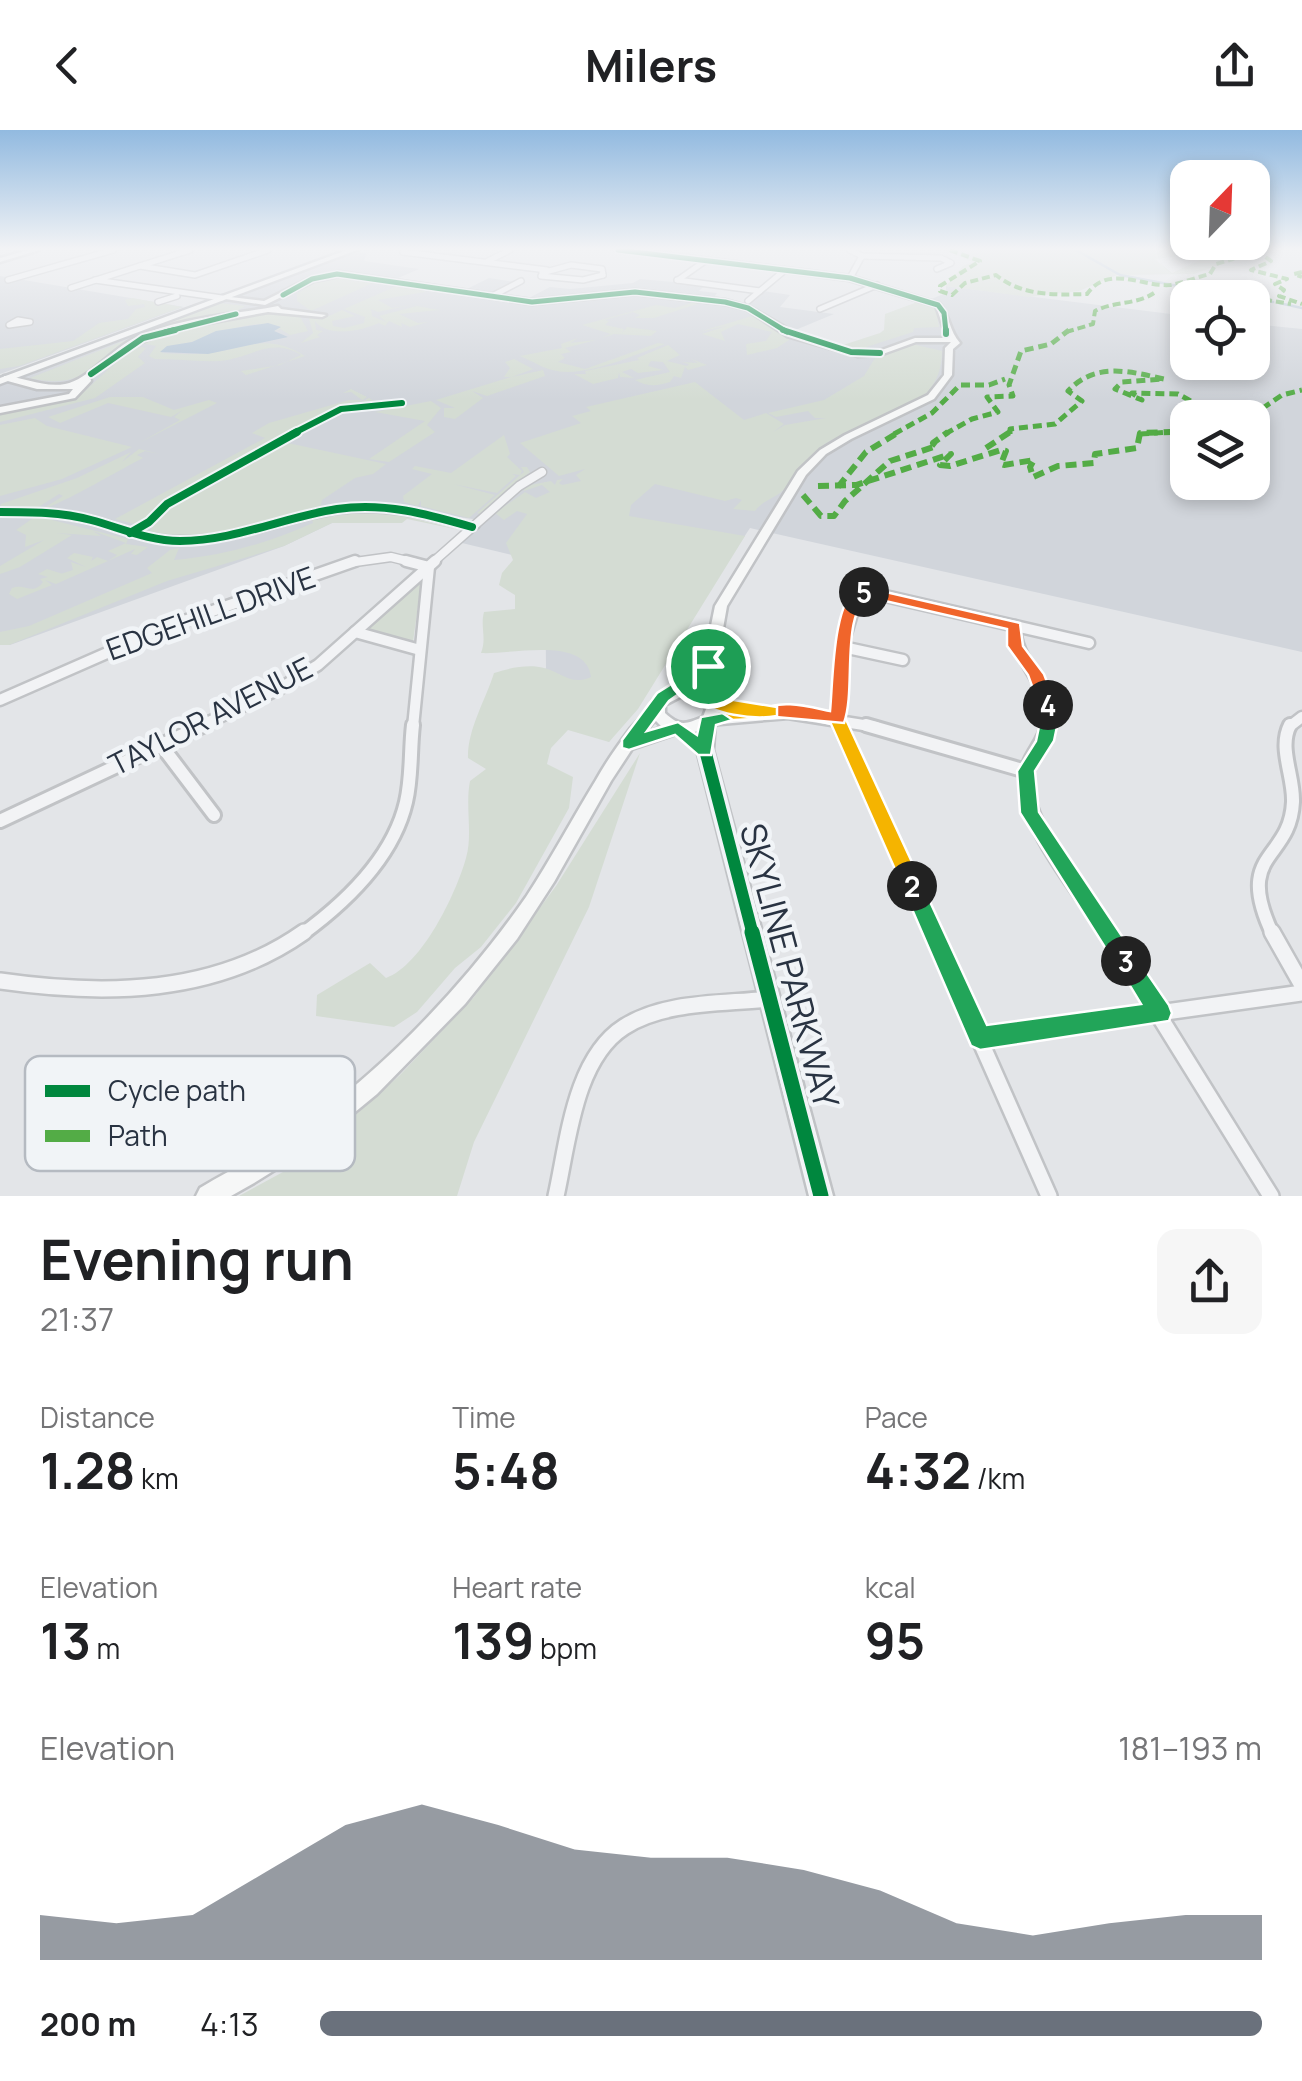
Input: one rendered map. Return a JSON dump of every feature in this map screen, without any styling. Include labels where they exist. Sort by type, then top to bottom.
[{"type":"main road","points":[[2,378],[217,300]]},
{"type":"street","points":[[158,302],[165,300]]},
{"type":"street","points":[[232,300],[322,315]]},
{"type":"street","points":[[0,410],[89,375],[138,340],[285,300]]},
{"type":"street","points":[[524,300],[570,300]]},
{"type":"street","points":[[698,300],[743,306],[778,329],[855,353],[880,353],[912,341],[945,343]]},
{"type":"street","points":[[820,309],[842,300]]},
{"type":"street","points":[[708,720],[713,708],[707,699],[708,666],[721,606],[802,472],[823,452],[848,437],[931,397],[948,375],[944,313],[938,305],[922,300]]},
{"type":"street","points":[[244,302],[255,307]]},
{"type":"street","points":[[282,302],[299,312]]},
{"type":"street","points":[[236,314],[267,306]]},
{"type":"street","points":[[0,328],[10,325]]},
{"type":"street","points":[[0,410],[56,400],[80,390],[89,375]]},
{"type":"street","points":[[2,378],[42,391],[46,398],[56,400]]},
{"type":"street","points":[[62,387],[80,390]]},
{"type":"street","name":"TAYLOR AVENUE","points":[[0,821],[279,689],[318,664],[472,527],[542,472]]},
{"type":"street","points":[[0,512],[68,515],[171,542],[228,537],[361,506],[398,508],[472,527]]},
{"type":"street","name":"EDGEHILL DRIVE","points":[[0,700],[164,628],[358,560],[391,557],[428,566]]},
{"type":"street","points":[[0,981],[45,990],[126,990],[202,981],[288,947],[339,908],[390,845],[405,807],[428,566]]},
{"type":"street","points":[[1049,1196],[838,719],[842,647],[847,616],[859,590],[1090,643]]},
{"type":"street","points":[[1015,626],[1015,646],[1046,694],[1050,717],[1045,741],[1026,771],[1030,813],[1160,1013],[1271,1196]]},
{"type":"street","points":[[355,632],[420,650]]},
{"type":"street","points":[[842,647],[903,660]]},
{"type":"street","points":[[355,1095],[397,1058],[478,973],[532,903],[629,744],[670,693],[708,666]]},
{"type":"street","points":[[670,693],[689,691],[750,712]]},
{"type":"street","points":[[656,709],[662,721],[678,728],[704,750]]},
{"type":"street","points":[[629,744],[678,728],[694,728],[708,720],[750,712],[800,711],[1026,771]]},
{"type":"street","points":[[1302,717],[1291,723],[1283,738],[1292,784],[1292,812],[1284,834],[1260,867],[1259,892],[1268,925],[1302,985]]},
{"type":"street","name":"SKYLINE PARKWAY","points":[[708,720],[704,750],[821,1196]]},
{"type":"street","points":[[161,745],[214,815]]},
{"type":"street","points":[[980,1038],[1302,993]]},
{"type":"street","points":[[556,1196],[584,1083],[600,1052],[623,1027],[672,1011],[768,999]]},
{"type":"street","points":[[208,1196],[250,1171]]},
{"type":"shaded area","points":[[0,300],[141,300],[184,307],[0,374]]},
{"type":"shaded area","points":[[125,300],[182,307],[19,366],[0,369],[0,349],[73,341],[99,323],[128,319],[136,309],[145,307],[128,306]]},
{"type":"shaded area","points":[[229,300],[720,300],[749,303],[786,300],[780,307],[834,314],[793,331],[850,350],[910,332],[909,308],[929,300],[1056,300],[1170,314],[1170,380],[1270,380],[1270,326],[1302,329],[1302,652],[750,528],[609,742],[528,694],[546,668],[545,563],[462,543],[486,521],[392,507],[329,511],[332,523],[284,546],[10,645],[0,644],[0,386]]},
{"type":"shaded area","points":[[297,300],[336,300],[311,311]]},
{"type":"shaded area","points":[[365,300],[379,300],[392,308],[410,305],[378,312],[371,309],[372,316],[386,322],[379,316],[417,306],[439,310],[399,314],[418,323],[428,322],[410,327],[389,321],[385,326],[379,323],[336,331],[315,321],[316,330],[323,331],[317,335],[320,337],[301,343],[313,333],[308,315],[325,318],[342,310],[355,316],[332,321],[333,326],[344,328],[364,323],[365,317],[344,309]]},
{"type":"shaded area","points":[[697,301],[727,305],[704,302],[654,318],[635,318],[640,315],[633,312],[604,320],[609,321],[605,325],[624,329],[622,333],[627,327],[657,331],[651,336],[613,334],[601,338],[611,334],[582,325],[656,305],[675,308]]},
{"type":"shaded area","points":[[920,301],[936,309],[939,327],[914,328],[913,332],[866,347],[876,352],[840,346],[880,333],[884,330],[885,314]]},
{"type":"shaded area","points":[[220,303],[245,306],[225,315],[148,332],[68,380],[30,378]]},
{"type":"shaded area","points":[[298,313],[308,331],[290,335],[280,329],[273,331],[280,327],[257,324],[161,353],[203,354],[268,343],[291,349],[305,356],[286,362],[301,355],[270,348],[219,361],[155,359],[149,356],[156,346],[141,343],[244,314]]},
{"type":"shaded area","points":[[752,316],[792,338],[777,348],[747,355],[746,344],[766,341],[772,332],[738,324],[721,332],[725,341],[702,334],[726,326],[699,332]]},
{"type":"shaded area","points":[[578,338],[570,343],[596,340],[565,348],[571,352],[561,354],[565,358],[558,362],[585,369],[658,343],[665,344],[579,371],[549,369],[520,356],[562,348],[561,344]]},
{"type":"shaded area","points":[[912,344],[942,351],[939,373],[929,389],[898,412],[822,446],[780,493],[755,511],[733,509],[742,500],[736,498],[725,501],[655,484],[631,505],[629,516],[745,536],[638,709],[609,742],[568,730],[551,748],[547,764],[573,777],[569,808],[516,903],[481,947],[455,968],[417,1012],[394,1027],[316,1016],[317,995],[370,963],[386,978],[399,971],[424,944],[446,908],[468,849],[470,781],[486,769],[468,758],[474,726],[494,673],[532,666],[572,679],[591,677],[586,664],[562,651],[481,653],[484,612],[515,609],[515,595],[499,585],[502,573],[513,560],[506,543],[527,514],[517,511],[504,520],[495,513],[525,492],[536,498],[550,492],[542,485],[524,491],[525,486],[551,481],[555,485],[563,479],[559,483],[562,485],[581,481],[576,475],[585,469],[559,476],[520,443],[581,423],[572,416],[591,411],[586,407],[695,382],[744,420],[766,413],[784,424],[773,432],[785,425],[826,418],[815,418],[808,411],[776,417],[768,413],[824,400],[864,376],[875,358]]},
{"type":"shaded area","points":[[668,345],[680,355],[667,361],[687,366],[682,362],[698,363],[691,359],[707,365],[688,370],[685,367],[681,378],[674,376],[670,382],[656,385],[635,380],[670,372],[663,362],[651,361],[648,366],[663,370],[638,373],[631,369],[622,372],[634,378],[620,377],[619,372],[618,378],[593,384],[574,374],[639,360]]},
{"type":"shaded area","points":[[146,348],[138,357],[145,363],[95,398],[0,422],[0,414],[79,396],[131,349]]},
{"type":"shaded area","points":[[514,359],[533,369],[512,377],[543,370],[545,376],[487,396],[472,391],[483,398],[455,419],[444,417],[444,408],[455,408],[436,400],[511,377],[504,377],[510,368],[505,362]]},
{"type":"shaded area","points":[[274,366],[246,375],[241,371]]},
{"type":"shaded area","points":[[351,389],[367,397],[357,404],[369,398],[382,406],[354,404],[332,410],[156,507],[139,525],[115,519],[265,438],[252,433],[269,423],[349,400],[362,400],[351,392],[343,393]]},
{"type":"shaded area","points":[[110,397],[143,397],[174,410],[209,400],[217,403],[139,443],[180,420],[174,417],[183,410],[171,417],[108,403],[60,423],[48,417]]},
{"type":"shaded area","points":[[431,401],[441,408],[427,425],[435,432],[389,462],[369,459],[425,421],[375,412]]},
{"type":"shaded area","points":[[35,418],[47,426],[132,447],[62,479],[0,496],[0,425]]},
{"type":"shaded area","points":[[504,435],[510,454],[507,457],[522,471],[520,475],[512,474],[516,476],[497,493],[453,484],[495,495],[469,518],[421,506],[421,500],[418,506],[404,502],[403,496],[432,474],[412,469],[415,466],[451,473]]},
{"type":"shaded area","points":[[283,442],[386,464],[322,500],[320,508],[220,534],[182,537],[148,533],[167,508],[223,478],[209,488],[228,477],[224,474]]},
{"type":"shaded area","points":[[139,449],[160,454],[145,451],[137,455],[143,458],[51,506],[44,508],[63,496],[59,494],[37,508],[0,509],[1,504],[77,478],[131,452],[122,462]]},
{"type":"shaded area","points":[[521,467],[530,472],[477,513],[524,472]]},
{"type":"shaded area","points":[[360,512],[399,515],[460,530],[407,519],[402,523],[332,523],[284,546],[167,581],[9,645],[0,645],[0,632],[29,626],[152,573],[147,568],[170,550],[179,548],[174,560],[245,548],[313,523],[312,520]]},
{"type":"shaded area","points":[[36,516],[128,539],[126,544],[148,547],[137,555],[131,554],[135,549],[108,561],[117,555],[108,551],[126,543],[93,531],[101,536],[56,533],[72,535],[20,567],[0,574],[0,566],[44,540],[25,547],[26,535],[16,530]]},
{"type":"shaded area","points":[[74,553],[93,557],[91,561],[97,557],[108,561],[56,584],[45,580],[52,585],[17,599],[9,594],[12,588],[39,586],[43,582],[40,579],[48,577],[38,574],[47,569],[62,574],[73,570],[71,562],[86,567],[67,558]]},
{"type":"shaded area","points":[[422,577],[413,642],[365,630]]},
{"type":"shaded area","points":[[640,753],[589,907],[474,1142],[457,1196],[239,1196],[285,1171],[355,1171],[355,1115],[400,1075],[474,997],[556,886]]},
{"type":"water","points":[[268,323],[281,327],[274,331],[288,337],[208,354],[160,352],[167,346],[192,342],[216,331]]},
{"type":"waterway","points":[[1279,303],[1302,308]]},
{"type":"marked path","points":[[803,495],[821,516],[834,516],[890,461],[937,446],[933,443],[956,427],[998,412],[987,397],[1013,396],[1009,385],[1021,351],[1051,344],[1071,328],[1093,324],[1095,311],[1102,307],[1142,300]]},
{"type":"marked path","points":[[1290,300],[1302,304]]},
{"type":"marked path","points":[[1270,301],[1291,304]]},
{"type":"marked path","points":[[986,448],[1010,435],[1010,429],[1055,424],[1082,401],[1068,391],[1077,381],[1100,371],[1125,371],[1164,379],[1122,382],[1115,389],[1142,400],[1132,393],[1166,397],[1178,394],[1189,400]]},
{"type":"marked path","points":[[838,487],[866,452],[932,413],[960,385],[989,385],[1005,379]]},
{"type":"marked path","points":[[1270,403],[1282,395],[1302,390]]},
{"type":"marked path","points":[[818,486],[856,485],[951,454],[940,465],[950,466],[1001,450],[1006,451],[1001,464],[1004,465],[1034,460],[1030,467],[1033,477],[1058,466],[1094,463],[1095,454],[1137,448],[1140,433],[1170,432]]},
{"type":"cycle path","points":[[516,300],[555,300]]},
{"type":"cycle path","points":[[705,300],[748,308],[790,334],[851,352],[880,353]]},
{"type":"cycle path","points":[[921,300],[938,305],[944,313],[946,334]]},
{"type":"cycle path","points":[[91,374],[143,338],[236,314]]},
{"type":"cycle path","points":[[130,533],[149,522],[167,504],[332,412],[402,403]]},
{"type":"cycle path","points":[[0,512],[69,515],[180,541],[226,537],[314,514],[360,507],[402,509],[472,527]]},
{"type":"cycle path","points":[[705,750],[821,1196]]},
{"type":"route","points":[[708,666],[693,680],[663,697],[629,744],[678,728],[704,750],[708,721],[750,712],[800,711],[838,719],[980,1038],[1160,1013],[1030,813],[1026,771],[1045,741],[1050,717],[1046,694],[1015,646],[1015,626],[859,590],[847,616],[838,719],[800,711],[750,712],[709,701],[704,697],[708,666]]}]
